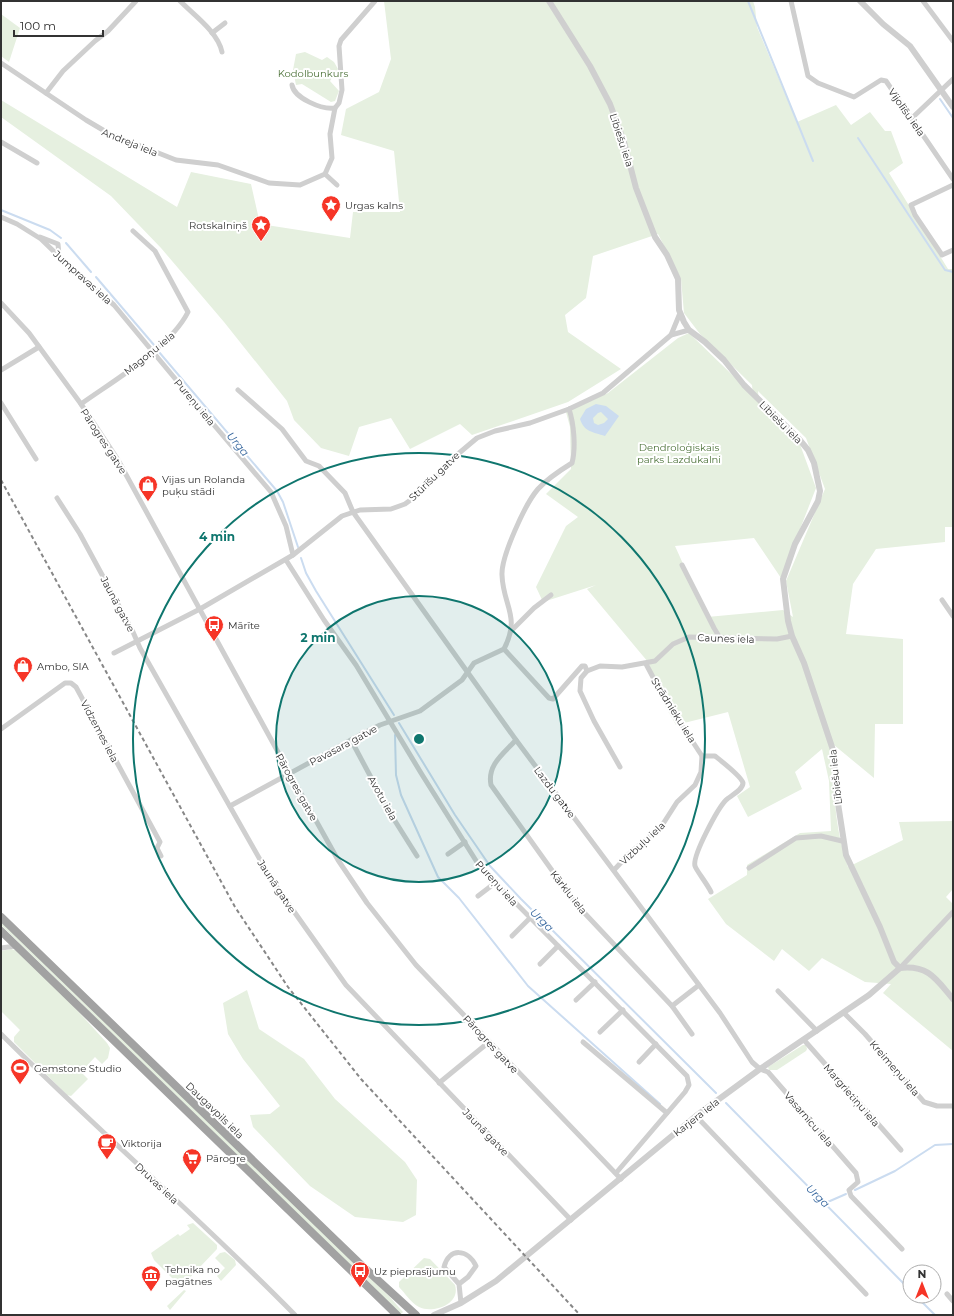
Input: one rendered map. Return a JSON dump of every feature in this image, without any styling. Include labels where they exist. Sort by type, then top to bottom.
[{"type":"highway","name":"Daugavpils iela","points":[[1,916],[358,1262],[416,1315]]},
{"type":"highway","name":"Daugavpils iela","points":[[1,931],[397,1315]]},
{"type":"street","points":[[46,93],[63,71],[95,41],[108,32],[136,1]]},
{"type":"street","points":[[180,1],[210,31],[218,41],[222,52]]},
{"type":"street","points":[[337,185],[325,174],[332,158],[330,134],[335,108],[341,97],[342,90],[340,52],[341,40],[375,1]]},
{"type":"street","name":"Lībiešu iela","points":[[549,1],[590,66],[610,104],[624,142],[636,188],[655,237],[667,255],[678,279],[680,313],[689,330],[719,355],[744,385],[799,439],[814,463],[820,491],[818,501],[794,544],[783,579],[783,592],[792,636],[804,663],[832,750],[842,841],[846,855],[880,927],[894,962],[900,968]]},
{"type":"street","name":"Vijolīšu iela","points":[[791,1],[808,76],[818,83],[854,97],[881,80],[884,80],[912,118],[953,179]]},
{"type":"street","points":[[860,1],[883,24],[910,46],[953,107]]},
{"type":"street","points":[[923,1],[953,41]]},
{"type":"street","points":[[210,31],[226,22]]},
{"type":"street","name":"Andreja iela","points":[[1,63],[108,133],[176,160],[230,168],[269,183],[284,185],[300,185],[325,174]]},
{"type":"street","points":[[912,118],[953,79]]},
{"type":"street","points":[[292,85],[294,92],[301,98],[326,108],[335,108]]},
{"type":"street","points":[[1,142],[37,163]]},
{"type":"street","points":[[953,185],[911,205],[914,215],[942,255],[953,250]]},
{"type":"street","name":"Jumpravas iela","points":[[1,216],[36,235],[71,268],[114,304],[153,352]]},
{"type":"street","name":"Magoņu iela","points":[[81,404],[153,352],[174,332],[188,312],[155,251],[133,231]]},
{"type":"street","points":[[36,235],[58,244],[58,255]]},
{"type":"street","points":[[1,303],[17,319],[39,347],[1,370]]},
{"type":"street","points":[[671,335],[680,313]]},
{"type":"street","name":"Stūrīšu gatve","points":[[114,653],[200,608],[286,560],[342,516],[353,512],[399,507],[424,490],[452,459],[477,438],[495,431],[530,423],[569,409],[611,388],[635,365],[658,348],[671,335],[689,330]]},
{"type":"street","name":"Pārogres gatve","points":[[39,347],[81,404],[118,460],[338,860],[392,936],[416,965],[621,1179]]},
{"type":"street","name":"Pureņu iela","points":[[153,352],[271,492],[286,526],[294,555]]},
{"type":"street","name":"Lazdu gatve","points":[[238,390],[282,429],[306,461],[319,466],[345,493],[353,512],[516,740],[720,1013],[752,1062],[760,1069]]},
{"type":"street","points":[[1,403],[36,459]]},
{"type":"street","points":[[512,630],[502,577],[502,564],[524,513],[537,490],[550,476],[572,463],[572,417],[569,409]]},
{"type":"street","name":"Jaunā gatve","points":[[57,498],[80,534],[137,642],[271,880],[346,985],[571,1220]]},
{"type":"street","name":"Pureņu iela","points":[[286,560],[324,620],[356,665],[392,721],[480,867],[684,1072],[689,1080],[688,1088],[667,1113]]},
{"type":"street","points":[[682,565],[720,638]]},
{"type":"street","points":[[468,671],[474,663],[504,649],[512,630],[534,608],[550,595]]},
{"type":"street","points":[[942,600],[953,616]]},
{"type":"street","name":"Caunes iela","points":[[504,649],[549,698],[553,698],[582,666],[585,666],[587,671],[600,666],[615,668],[638,663],[646,664],[655,662],[673,644],[689,637],[777,639],[792,636]]},
{"type":"street","name":"Strādnieku iela","points":[[646,664],[664,698],[702,756]]},
{"type":"street","name":"Pavasara gatve","points":[[230,806],[351,740],[401,717],[420,711],[462,680],[468,671]]},
{"type":"street","points":[[587,671],[582,678],[580,691],[594,721],[620,767]]},
{"type":"street","name":"Vidzemes iela","points":[[1,729],[65,683],[71,683],[76,687],[148,817],[160,842],[157,848],[161,856]]},
{"type":"street","name":"Avotu iela","points":[[351,740],[390,813],[417,856]]},
{"type":"street","name":"Kārklu iela","points":[[516,740],[491,768],[489,777],[491,785],[576,904],[672,1006],[692,1034]]},
{"type":"street","points":[[702,756],[715,756],[736,774],[743,784],[742,788],[731,795],[722,805],[696,856],[695,865],[711,892]]},
{"type":"street","name":"Vizbuļu iela","points":[[614,870],[630,853],[661,827],[677,802],[694,785],[701,772],[702,756]]},
{"type":"street","points":[[749,868],[796,838],[821,836],[842,841]]},
{"type":"street","points":[[448,854],[465,842]]},
{"type":"street","points":[[478,896],[495,883]]},
{"type":"street","name":"Karjera iela","points":[[434,1315],[461,1303],[496,1281],[696,1116],[760,1069],[880,987],[953,912]]},
{"type":"street","points":[[512,936],[530,918]]},
{"type":"street","points":[[1,948],[17,946]]},
{"type":"street","points":[[540,964],[558,946]]},
{"type":"street","points":[[900,968],[913,967],[926,971],[940,981],[953,999]]},
{"type":"street","points":[[576,1000],[595,982]]},
{"type":"street","points":[[672,1006],[699,985]]},
{"type":"street","points":[[778,991],[817,1031]]},
{"type":"street","points":[[600,1032],[623,1010]]},
{"type":"street","name":"Kreimeņu iela","points":[[844,1013],[865,1034],[924,1102],[937,1106],[953,1106]]},
{"type":"street","name":"Druvas iela","points":[[1,1034],[69,1102],[219,1241],[295,1315]]},
{"type":"street","name":"Margrietiņu iela","points":[[804,1040],[901,1150]]},
{"type":"street","points":[[439,1083],[489,1042]]},
{"type":"street","points":[[583,1042],[667,1113],[616,1173]]},
{"type":"street","points":[[640,1062],[656,1044]]},
{"type":"street","name":"Vasarnīcu iela","points":[[760,1069],[768,1072],[856,1173],[858,1182],[849,1190],[851,1196],[902,1249]]},
{"type":"street","points":[[696,1116],[866,1294]]},
{"type":"street","points":[[459,1284],[468,1277],[476,1266],[467,1254],[461,1252],[454,1254],[446,1261],[444,1267],[459,1284],[461,1303]]},
{"type":"street","points":[[947,1294],[953,1301]]},
{"type":"green space","name":"Dendroloģiskais parks Lazdukalni","points":[[384,1],[753,1],[757,27],[797,122],[836,105],[851,125],[870,112],[885,131],[891,131],[903,163],[889,173],[948,269],[953,269],[953,527],[945,527],[945,542],[876,549],[853,584],[846,634],[903,639],[903,724],[875,724],[874,778],[834,745],[835,807],[843,852],[848,867],[903,840],[899,822],[953,821],[953,889],[946,897],[953,904],[953,1051],[883,993],[891,984],[865,982],[822,958],[809,971],[782,949],[774,961],[726,924],[708,899],[747,875],[747,865],[800,833],[831,831],[829,781],[822,749],[795,772],[802,789],[748,817],[737,796],[750,787],[728,712],[676,725],[661,699],[648,662],[587,589],[596,585],[543,602],[536,587],[566,526],[578,517],[546,494],[571,469],[570,427],[566,412],[608,393],[678,338],[689,333],[753,395],[752,385],[700,334],[684,313],[681,279],[658,234],[593,256],[586,298],[565,315],[568,332],[621,369],[568,402],[472,435],[460,424],[410,449],[391,418],[359,427],[349,456],[321,448],[294,420],[287,401],[224,322],[161,248],[111,196],[1,117],[1,100],[177,207],[191,172],[251,184],[260,224],[350,238],[353,212],[400,212],[394,151],[341,135],[346,109],[379,92],[391,59]],"holes":[[[758,391],[806,438],[825,489],[786,581],[793,617],[783,610],[707,617],[675,546],[754,538],[781,578],[816,488],[798,439],[759,401]]]},
{"type":"green space","points":[[1,14],[20,28],[9,62],[1,56]]},
{"type":"green space","name":"Kodolbunkurs","points":[[305,52],[322,60],[327,57],[334,62],[338,69],[330,81],[339,91],[335,101],[331,102],[302,84],[296,85],[293,70],[296,54]]},
{"type":"green space","points":[[1,921],[389,1296],[403,1312],[400,1315],[1,925]]},
{"type":"green space","points":[[11,949],[18,951],[65,997],[110,1048],[108,1058],[102,1064],[95,1057],[81,1072],[88,1079],[71,1096],[67,1095],[14,1042],[14,1037],[20,1030],[1,1011],[1,951]]},
{"type":"green space","points":[[247,990],[259,1029],[304,1059],[335,1099],[405,1162],[417,1180],[416,1215],[403,1222],[355,1217],[310,1186],[253,1127],[250,1115],[270,1114],[280,1106],[243,1059],[228,1034],[223,1003]]},
{"type":"green space","points":[[803,1045],[806,1045],[806,1051],[777,1070],[769,1070],[768,1067]]},
{"type":"green space","points":[[193,1223],[217,1245],[217,1249],[181,1287],[154,1260],[151,1253],[178,1234],[180,1236],[190,1229],[187,1225]]},
{"type":"green space","points":[[225,1252],[235,1260],[236,1265],[221,1281],[217,1276],[225,1268],[215,1258],[220,1253]]},
{"type":"green space","points":[[424,1258],[430,1259],[455,1285],[456,1292],[454,1297],[444,1306],[431,1309],[419,1307],[399,1287],[399,1282]]},
{"type":"green space","points":[[184,1290],[186,1291],[170,1310],[167,1306]]},
{"type":"water","points":[[596,404],[606,406],[619,416],[605,436],[590,431],[584,427],[580,419],[586,409]],"holes":[[[601,412],[608,419],[604,423],[598,425],[594,423],[593,418]]]},
{"type":"waterway","points":[[748,1],[813,161]]},
{"type":"waterway","points":[[940,99],[953,118]]},
{"type":"waterway","points":[[858,138],[945,270],[953,272]]},
{"type":"waterway","name":"Urga","points":[[1,210],[50,230],[61,238]]},
{"type":"waterway","name":"Urga","points":[[66,243],[91,272]]},
{"type":"waterway","name":"Urga","points":[[96,277],[154,345]]},
{"type":"waterway","name":"Urga","points":[[159,352],[277,491],[283,502],[298,547]]},
{"type":"waterway","name":"Urga","points":[[301,558],[306,573],[316,591],[394,715]]},
{"type":"waterway","name":"Urga","points":[[399,723],[455,815],[490,866],[521,899],[716,1093]]},
{"type":"waterway","points":[[395,735],[396,775],[401,795],[438,877],[459,898],[528,986],[660,1104]]},
{"type":"waterway","name":"Urga","points":[[726,1103],[902,1282]]},
{"type":"waterway","points":[[855,1190],[895,1171],[935,1145],[953,1144]]},
{"type":"waterway","points":[[823,1202],[830,1201],[846,1194]]},
{"type":"waterway","name":"Urga","points":[[924,1304],[935,1315]]},
{"type":"railway","points":[[1,480],[235,907],[288,987],[361,1079],[580,1315]]},
{"type":"place","name":"Urgas kalns","points":[[331,222]]},
{"type":"place","name":"Rotskalniņš","points":[[261,242]]},
{"type":"place","name":"Vijas un Rolanda puķu stādi","points":[[148,502]]},
{"type":"place","name":"Mārīte","points":[[214,642]]},
{"type":"place","name":"Ambo, SIA","points":[[23,683]]},
{"type":"place","name":"Gemstone Studio","points":[[20,1085]]},
{"type":"place","name":"Viktorija","points":[[107,1160]]},
{"type":"place","name":"Pārogre","points":[[192,1175]]},
{"type":"place","name":"Uz pieprasījumu","points":[[360,1288]]},
{"type":"place","name":"Tehnika no pagātnes","points":[[151,1292]]}]
